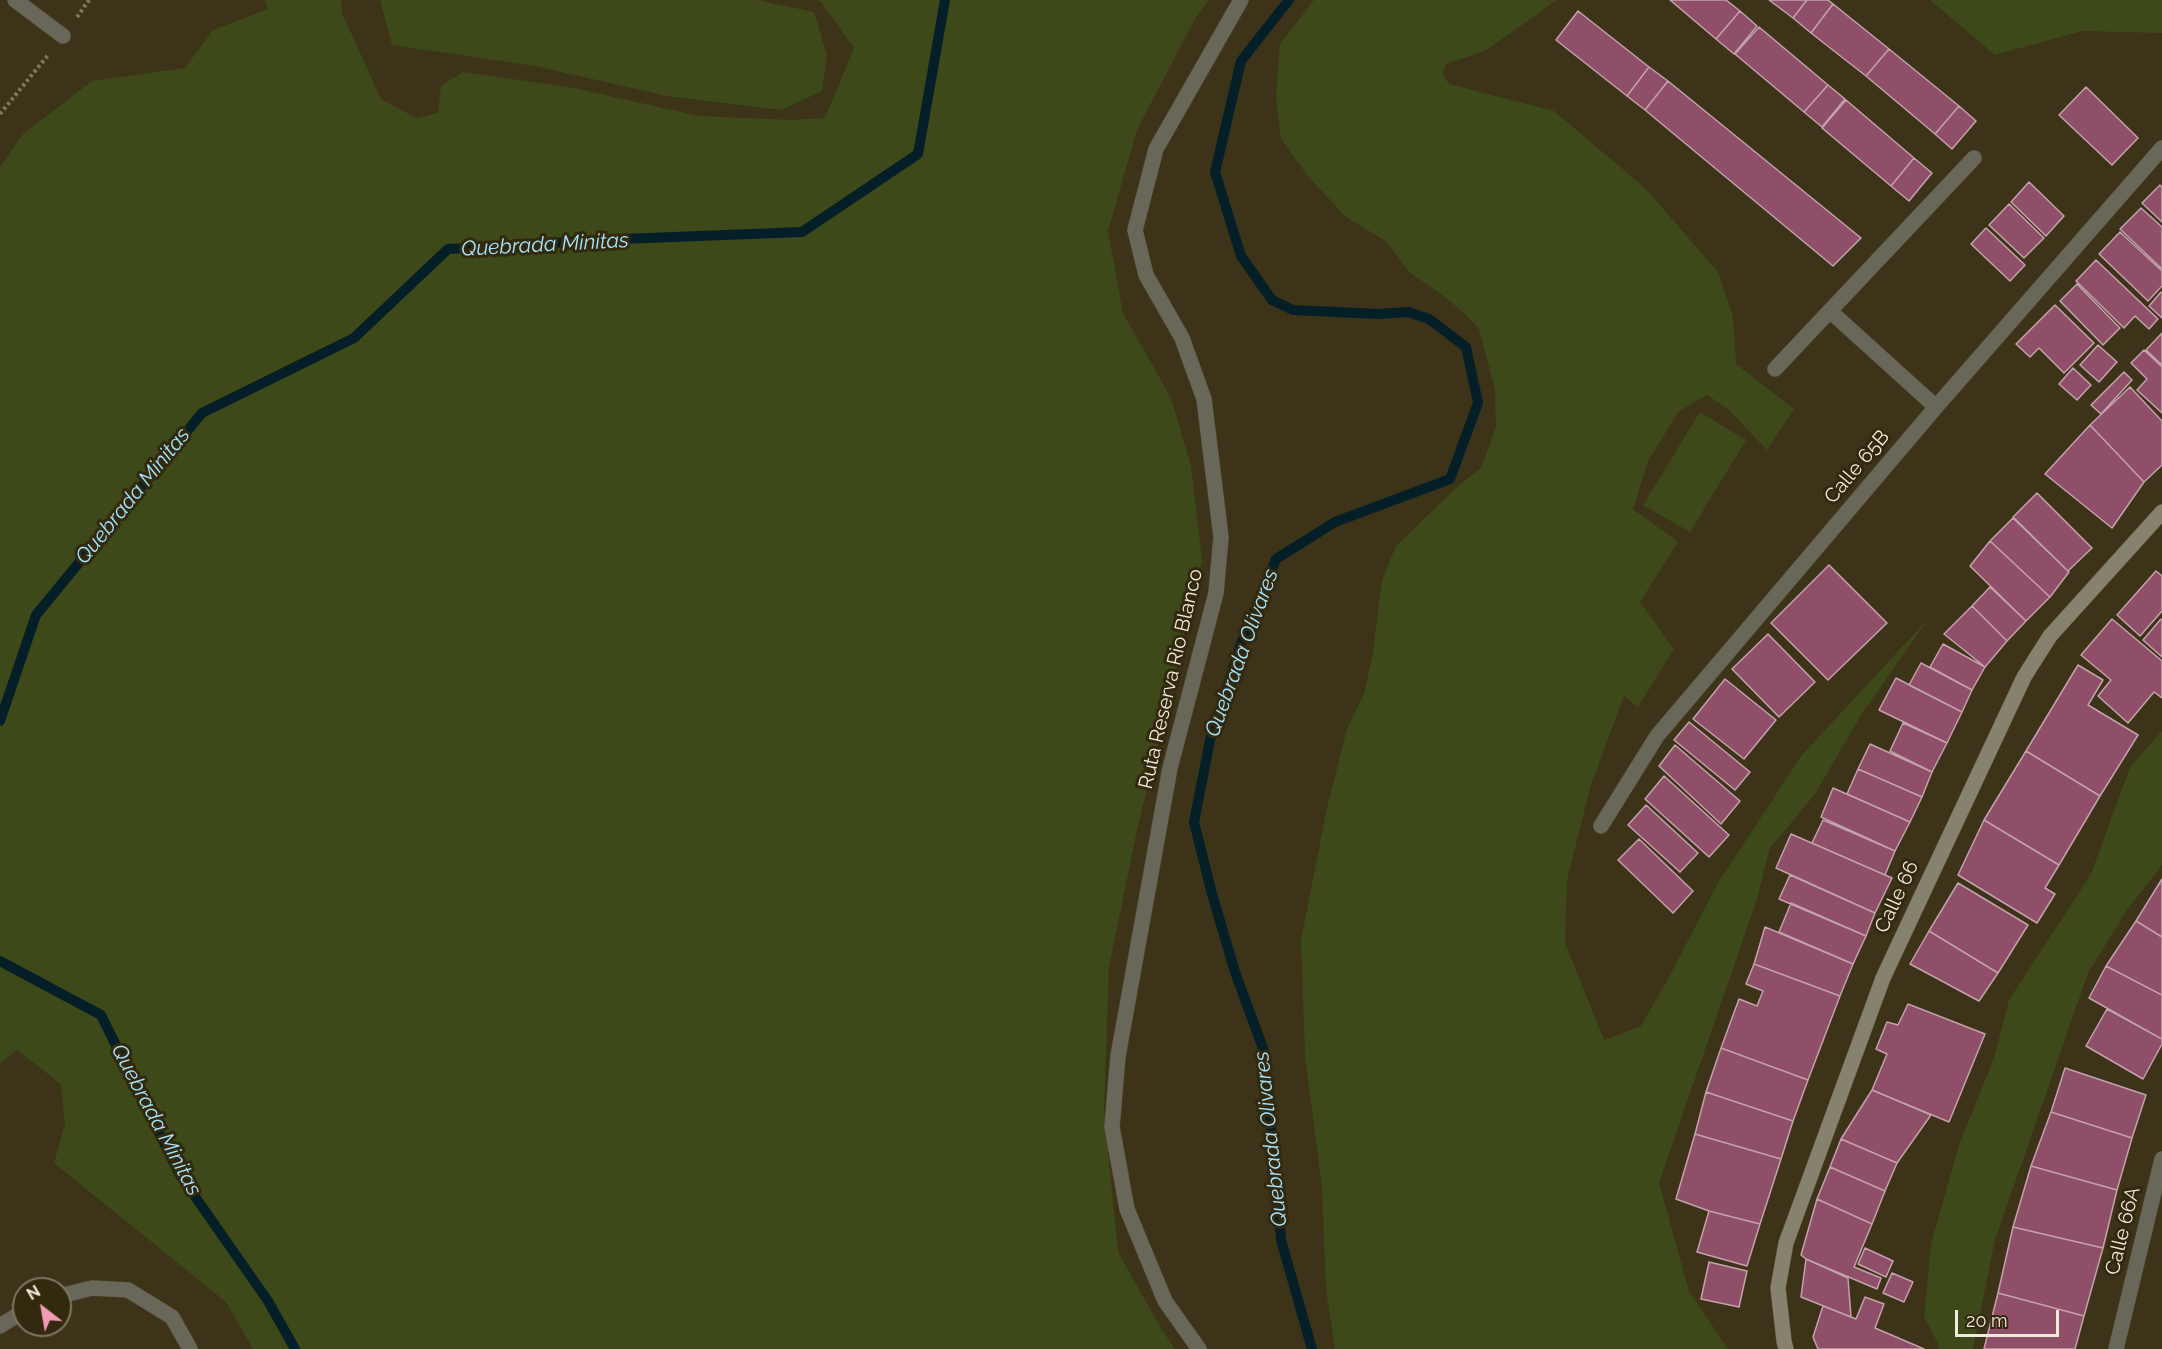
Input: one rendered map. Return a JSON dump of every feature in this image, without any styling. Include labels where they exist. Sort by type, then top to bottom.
[{"type":"street","points":[[15,0],[63,36]]},
{"type":"street","name":"Ruta Reserva Rio Blanco","points":[[1199,1349],[1165,1301],[1127,1209],[1112,1127],[1118,1056],[1170,768],[1215,593],[1221,537],[1204,399],[1182,339],[1146,275],[1135,230],[1156,149],[1241,0]]},
{"type":"street","name":"Calle 65B","points":[[1601,826],[1657,736],[1935,407],[2162,148]]},
{"type":"street","points":[[1775,369],[1974,158]]},
{"type":"street","points":[[1830,311],[1935,407]]},
{"type":"street","name":"Calle 66","points":[[1786,1349],[1778,1288],[1786,1243],[1883,978],[2024,677],[2050,636],[2162,512]]},
{"type":"street","name":"Calle 66A","points":[[2116,1349],[2162,1159]]},
{"type":"street","points":[[72,1293],[92,1288],[128,1290],[172,1317],[190,1349]]},
{"type":"green space","points":[[264,0],[341,0],[342,13],[381,99],[416,118],[438,113],[441,86],[463,72],[574,88],[699,116],[791,120],[825,118],[854,48],[821,2],[816,0],[1209,0],[1196,17],[1137,130],[1108,231],[1123,313],[1171,398],[1191,466],[1202,560],[1137,830],[1109,967],[1104,1110],[1118,1252],[1175,1349],[253,1349],[226,1302],[54,1163],[65,1124],[61,1084],[17,1050],[0,1063],[0,167],[23,134],[92,81],[185,68],[213,30],[268,9]]},
{"type":"green space","points":[[380,0],[756,0],[814,12],[827,55],[822,91],[781,110],[667,96],[535,66],[392,45]]},
{"type":"green space","points":[[1314,0],[1557,0],[1485,51],[1446,64],[1443,75],[1449,84],[1554,111],[1645,188],[1718,272],[1733,316],[1736,364],[1794,409],[1767,450],[1728,409],[1707,395],[1679,411],[1648,461],[1633,509],[1678,542],[1640,602],[1674,649],[1638,707],[1624,696],[1591,785],[1567,880],[1565,943],[1604,1040],[1641,1026],[1719,881],[1802,755],[1928,619],[1861,715],[1815,794],[1770,848],[1757,899],[1659,1183],[1689,1291],[1728,1349],[1335,1349],[1326,1289],[1322,1187],[1305,1057],[1301,940],[1327,808],[1347,729],[1364,694],[1373,652],[1382,580],[1396,546],[1458,486],[1481,468],[1496,427],[1495,389],[1479,329],[1441,294],[1409,272],[1387,242],[1346,217],[1307,175],[1281,139],[1276,96],[1280,44]]},
{"type":"green space","points":[[1930,0],[2162,0],[2162,33],[2082,31],[1995,55]]},
{"type":"green space","points":[[1700,412],[1746,440],[1690,532],[1643,505]]},
{"type":"green space","points":[[2162,731],[2162,865],[2127,910],[2088,973],[1995,1240],[1973,1349],[1938,1349],[1939,1345],[1924,1317],[1931,1244],[1959,1145],[1994,1058],[2009,1000],[2091,874],[2130,767]]},
{"type":"building","points":[[1670,0],[1726,0],[1740,11],[1716,39]]},
{"type":"building","points":[[1769,0],[1807,0],[1793,18]]},
{"type":"building","points":[[1807,0],[1828,0],[1833,4],[1811,33],[1793,18]]},
{"type":"building","points":[[1833,4],[1889,49],[1866,76],[1811,33]]},
{"type":"building","points":[[1578,11],[1649,67],[1627,96],[1556,40]]},
{"type":"building","points":[[1740,11],[1757,26],[1734,54],[1716,39]]},
{"type":"building","points":[[1759,27],[1828,85],[1804,112],[1735,54]]},
{"type":"building","points":[[1889,49],[1959,106],[1935,134],[1866,76]]},
{"type":"building","points":[[1649,67],[1668,81],[1645,110],[1627,96]]},
{"type":"building","points":[[1668,81],[1861,238],[1833,266],[1645,110]]},
{"type":"building","points":[[1828,85],[1845,99],[1822,127],[1804,112]]},
{"type":"building","points":[[2086,87],[2138,138],[2112,165],[2059,115]]},
{"type":"building","points":[[1846,100],[1914,158],[1891,186],[1822,128]]},
{"type":"building","points":[[1959,106],[1976,121],[1952,149],[1935,134]]},
{"type":"building","points":[[1914,158],[1932,173],[1909,201],[1891,186]]},
{"type":"building","points":[[2029,182],[2064,216],[2046,236],[2011,202]]},
{"type":"building","points":[[2160,185],[2162,187],[2162,222],[2142,203]]},
{"type":"building","points":[[2009,204],[2044,238],[2024,258],[1989,225]]},
{"type":"building","points":[[2141,208],[2162,227],[2162,269],[2120,229]]},
{"type":"building","points":[[1986,228],[2025,265],[2010,281],[1971,244]]},
{"type":"building","points":[[2120,232],[2162,271],[2162,286],[2148,301],[2099,254]]},
{"type":"building","points":[[2096,260],[2158,319],[2149,329],[2135,316],[2124,328],[2076,281]]},
{"type":"building","points":[[2077,284],[2120,328],[2103,345],[2060,301]]},
{"type":"building","points":[[2162,293],[2162,318],[2149,306]]},
{"type":"building","points":[[2055,305],[2094,343],[2064,373],[2039,348],[2030,357],[2016,344]]},
{"type":"building","points":[[2162,333],[2162,365],[2146,350]]},
{"type":"building","points":[[2098,345],[2117,362],[2099,382],[2080,365]]},
{"type":"building","points":[[2144,350],[2162,367],[2162,413],[2137,390],[2147,379],[2131,363]]},
{"type":"building","points":[[2073,368],[2091,385],[2077,400],[2059,384]]},
{"type":"building","points":[[2124,372],[2132,380],[2101,414],[2091,405]]},
{"type":"building","points":[[2130,387],[2162,421],[2162,465],[2144,482],[2090,425]]},
{"type":"building","points":[[2090,425],[2144,482],[2112,528],[2045,474]]},
{"type":"building","points":[[2037,493],[2092,548],[2068,571],[2013,517]]},
{"type":"building","points":[[2013,518],[2069,572],[2050,597],[1990,541]]},
{"type":"building","points":[[1990,541],[2050,597],[2026,621],[1970,566]]},
{"type":"building","points":[[1829,565],[1887,623],[1828,680],[1771,623]]},
{"type":"building","points":[[2156,571],[2162,576],[2162,611],[2140,636],[2117,615]]},
{"type":"building","points":[[1990,587],[2026,621],[2007,641],[1972,606]]},
{"type":"building","points":[[1972,606],[2007,641],[1985,667],[1944,634]]},
{"type":"building","points":[[2112,619],[2162,661],[2162,698],[2154,692],[2128,723],[2098,696],[2111,680],[2081,655]]},
{"type":"building","points":[[2162,620],[2162,657],[2143,640]]},
{"type":"building","points":[[1768,634],[1815,682],[1779,717],[1732,669]]},
{"type":"building","points":[[1943,644],[1985,667],[1972,690],[1930,667]]},
{"type":"building","points":[[1921,663],[1972,690],[1962,712],[1909,685]]},
{"type":"building","points":[[2078,665],[2103,680],[2088,705],[2138,735],[2100,796],[2026,751]]},
{"type":"building","points":[[1896,678],[1962,712],[1947,743],[1879,710]]},
{"type":"building","points":[[1725,679],[1776,720],[1744,759],[1693,719]]},
{"type":"building","points":[[1689,722],[1750,772],[1735,790],[1674,740]]},
{"type":"building","points":[[1903,723],[1947,743],[1932,772],[1890,751]]},
{"type":"building","points":[[1870,744],[1932,772],[1922,797],[1858,769]]},
{"type":"building","points":[[1675,745],[1740,801],[1721,824],[1659,766]]},
{"type":"building","points":[[2026,751],[2100,796],[2059,865],[1984,820]]},
{"type":"building","points":[[1858,769],[1922,797],[1910,822],[1847,794]]},
{"type":"building","points":[[1664,776],[1729,835],[1709,857],[1645,799]]},
{"type":"building","points":[[1833,788],[1910,822],[1895,851],[1821,817]]},
{"type":"building","points":[[1646,805],[1698,853],[1680,872],[1628,825]]},
{"type":"building","points":[[1823,820],[1895,851],[1885,875],[1812,843]]},
{"type":"building","points":[[1984,820],[2059,865],[2045,888],[2055,894],[2037,923],[1958,875]]},
{"type":"building","points":[[1791,834],[1892,878],[1875,913],[1776,868]]},
{"type":"building","points":[[1639,839],[1693,891],[1673,913],[1618,860]]},
{"type":"building","points":[[1790,875],[1875,913],[1866,936],[1779,899]]},
{"type":"building","points":[[2162,879],[2162,937],[2136,921]]},
{"type":"building","points":[[1958,883],[2028,925],[1998,973],[1929,931]]},
{"type":"building","points":[[1791,903],[1866,936],[1853,964],[1779,932]]},
{"type":"building","points":[[2136,921],[2162,937],[2162,995],[2106,966]]},
{"type":"building","points":[[1765,927],[1853,964],[1840,996],[1754,964]]},
{"type":"building","points":[[1929,931],[1998,973],[1979,1001],[1910,964]]},
{"type":"building","points":[[1754,964],[1840,996],[1808,1080],[1721,1048],[1739,999],[1757,1006],[1763,991],[1746,984]]},
{"type":"building","points":[[2106,966],[2162,995],[2162,1039],[2089,998]]},
{"type":"building","points":[[1908,1004],[1985,1034],[1949,1122],[1872,1090],[1887,1054],[1876,1049],[1887,1022],[1898,1025]]},
{"type":"building","points":[[2107,1009],[2162,1039],[2162,1044],[2143,1079],[2086,1046]]},
{"type":"building","points":[[1721,1048],[1808,1080],[1793,1121],[1706,1092]]},
{"type":"building","points":[[2065,1068],[2146,1095],[2132,1138],[2051,1112]]},
{"type":"building","points":[[1872,1090],[1931,1115],[1897,1163],[1841,1139]]},
{"type":"building","points":[[1706,1092],[1793,1121],[1781,1159],[1695,1134]]},
{"type":"building","points":[[2051,1112],[2132,1138],[2117,1190],[2031,1166]]},
{"type":"building","points":[[1695,1134],[1781,1159],[1760,1224],[1709,1211],[1676,1199]]},
{"type":"building","points":[[1841,1139],[1897,1163],[1885,1191],[1830,1167]]},
{"type":"building","points":[[2031,1166],[2117,1190],[2103,1248],[2013,1227]]},
{"type":"building","points":[[1830,1167],[1885,1191],[1872,1224],[1817,1199]]},
{"type":"building","points":[[1817,1199],[1872,1224],[1854,1267],[1881,1278],[1877,1289],[1801,1255]]},
{"type":"building","points":[[1709,1211],[1760,1224],[1747,1266],[1697,1252]]},
{"type":"building","points":[[2013,1227],[2103,1248],[2084,1316],[1998,1293]]},
{"type":"building","points":[[1865,1248],[1893,1261],[1886,1277],[1858,1264]]},
{"type":"building","points":[[1806,1259],[1848,1278],[1851,1317],[1801,1297]]},
{"type":"building","points":[[1709,1262],[1747,1271],[1739,1307],[1701,1299]]},
{"type":"building","points":[[1892,1273],[1913,1282],[1904,1302],[1883,1293]]},
{"type":"building","points":[[1998,1293],[2084,1316],[2075,1349],[1984,1349]]},
{"type":"building","points":[[1865,1297],[1884,1304],[1875,1328],[1924,1349],[1818,1349],[1813,1337],[1823,1306],[1856,1319]]},
{"type":"waterway","name":"Quebrada Minitas","points":[[0,721],[36,615],[202,413],[354,338],[448,249],[802,232],[918,154],[945,0]]},
{"type":"waterway","name":"Quebrada Olivares","points":[[1289,0],[1241,61],[1215,172],[1241,256],[1272,300],[1293,310],[1378,314],[1408,312],[1429,319],[1466,347],[1478,403],[1450,479],[1335,522],[1276,559],[1242,641],[1210,740],[1194,822],[1235,972],[1264,1051],[1281,1240],[1312,1349]]},
{"type":"waterway","name":"Quebrada Minitas","points":[[0,961],[101,1015],[180,1175],[268,1301],[295,1349]]}]
